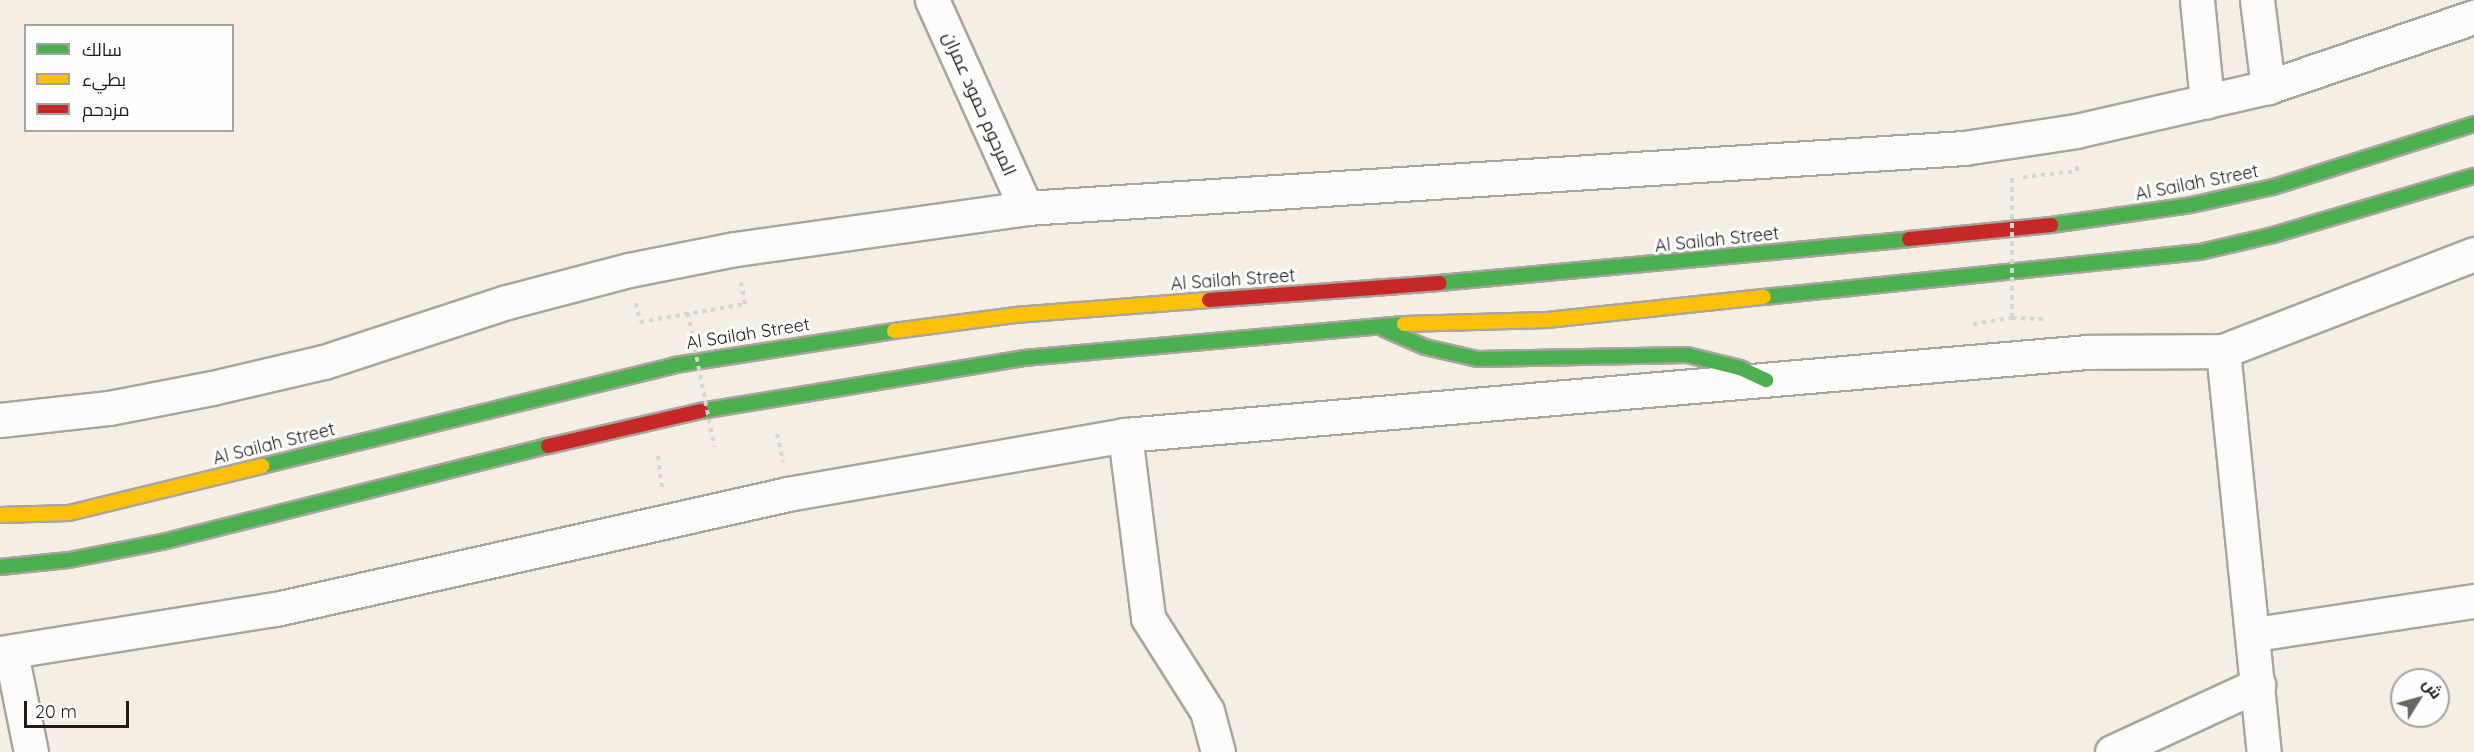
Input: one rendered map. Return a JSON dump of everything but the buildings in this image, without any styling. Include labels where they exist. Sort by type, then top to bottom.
[{"type":"main road","name":"Al Sailah Street","points":[[0,514],[69,513],[675,365],[792,345],[1015,315],[1565,273],[2090,221],[2191,205],[2273,187],[2474,124]]},
{"type":"main road","points":[[0,567],[69,560],[162,542],[665,417],[1024,358],[1377,325],[1547,320],[2200,252],[2273,235],[2474,176]]},
{"type":"main road","points":[[1377,325],[1425,347],[1478,359],[1687,355],[1740,368],[1766,380]]},
{"type":"street","name":"المرحوم حمود عمران","points":[[933,0],[1026,208]]},
{"type":"street","points":[[2198,0],[2207,102]]},
{"type":"street","points":[[2257,0],[2268,87]]},
{"type":"street","points":[[2,413],[110,408],[324,362],[507,302],[629,270],[735,249],[1026,208],[1964,148],[2076,131],[2268,87],[2474,17]]},
{"type":"street","points":[[31,752],[5,653],[286,606],[758,500],[1125,435],[2088,352],[2223,351],[2474,254]]},
{"type":"street","points":[[2223,351],[2255,634],[2264,752]]},
{"type":"street","points":[[1125,435],[1148,618],[1207,711],[1218,752]]},
{"type":"street","points":[[2255,634],[2474,601]]},
{"type":"street","points":[[2112,752],[2258,685]]},
{"type":"path","points":[[2012,178],[2012,318]]},
{"type":"path","points":[[640,322],[745,303]]},
{"type":"path","points":[[688,313],[714,446]]},
{"type":"traffic: fast","points":[[2051,225],[2191,205],[2273,187],[2474,124]]},
{"type":"traffic: fast","points":[[1764,297],[2200,252],[2273,235],[2474,176]]},
{"type":"traffic: fast","points":[[1439,283],[1909,239]]},
{"type":"traffic: fast","points":[[701,411],[1024,358],[1404,324]]},
{"type":"traffic: fast","points":[[1384,329],[1425,347],[1478,359],[1687,355],[1740,368],[1766,380]]},
{"type":"traffic: fast","points":[[262,466],[675,365],[894,331]]},
{"type":"traffic: fast","points":[[0,567],[69,560],[162,542],[548,446]]},
{"type":"traffic: slow","points":[[1404,324],[1547,320],[1764,297]]},
{"type":"traffic: slow","points":[[894,331],[1015,315],[1209,300]]},
{"type":"traffic: slow","points":[[0,515],[69,513],[262,466]]},
{"type":"traffic: jam","points":[[1909,239],[2051,225]]},
{"type":"traffic: jam","points":[[1209,300],[1439,283]]},
{"type":"traffic: jam","points":[[548,446],[701,411]]}]
